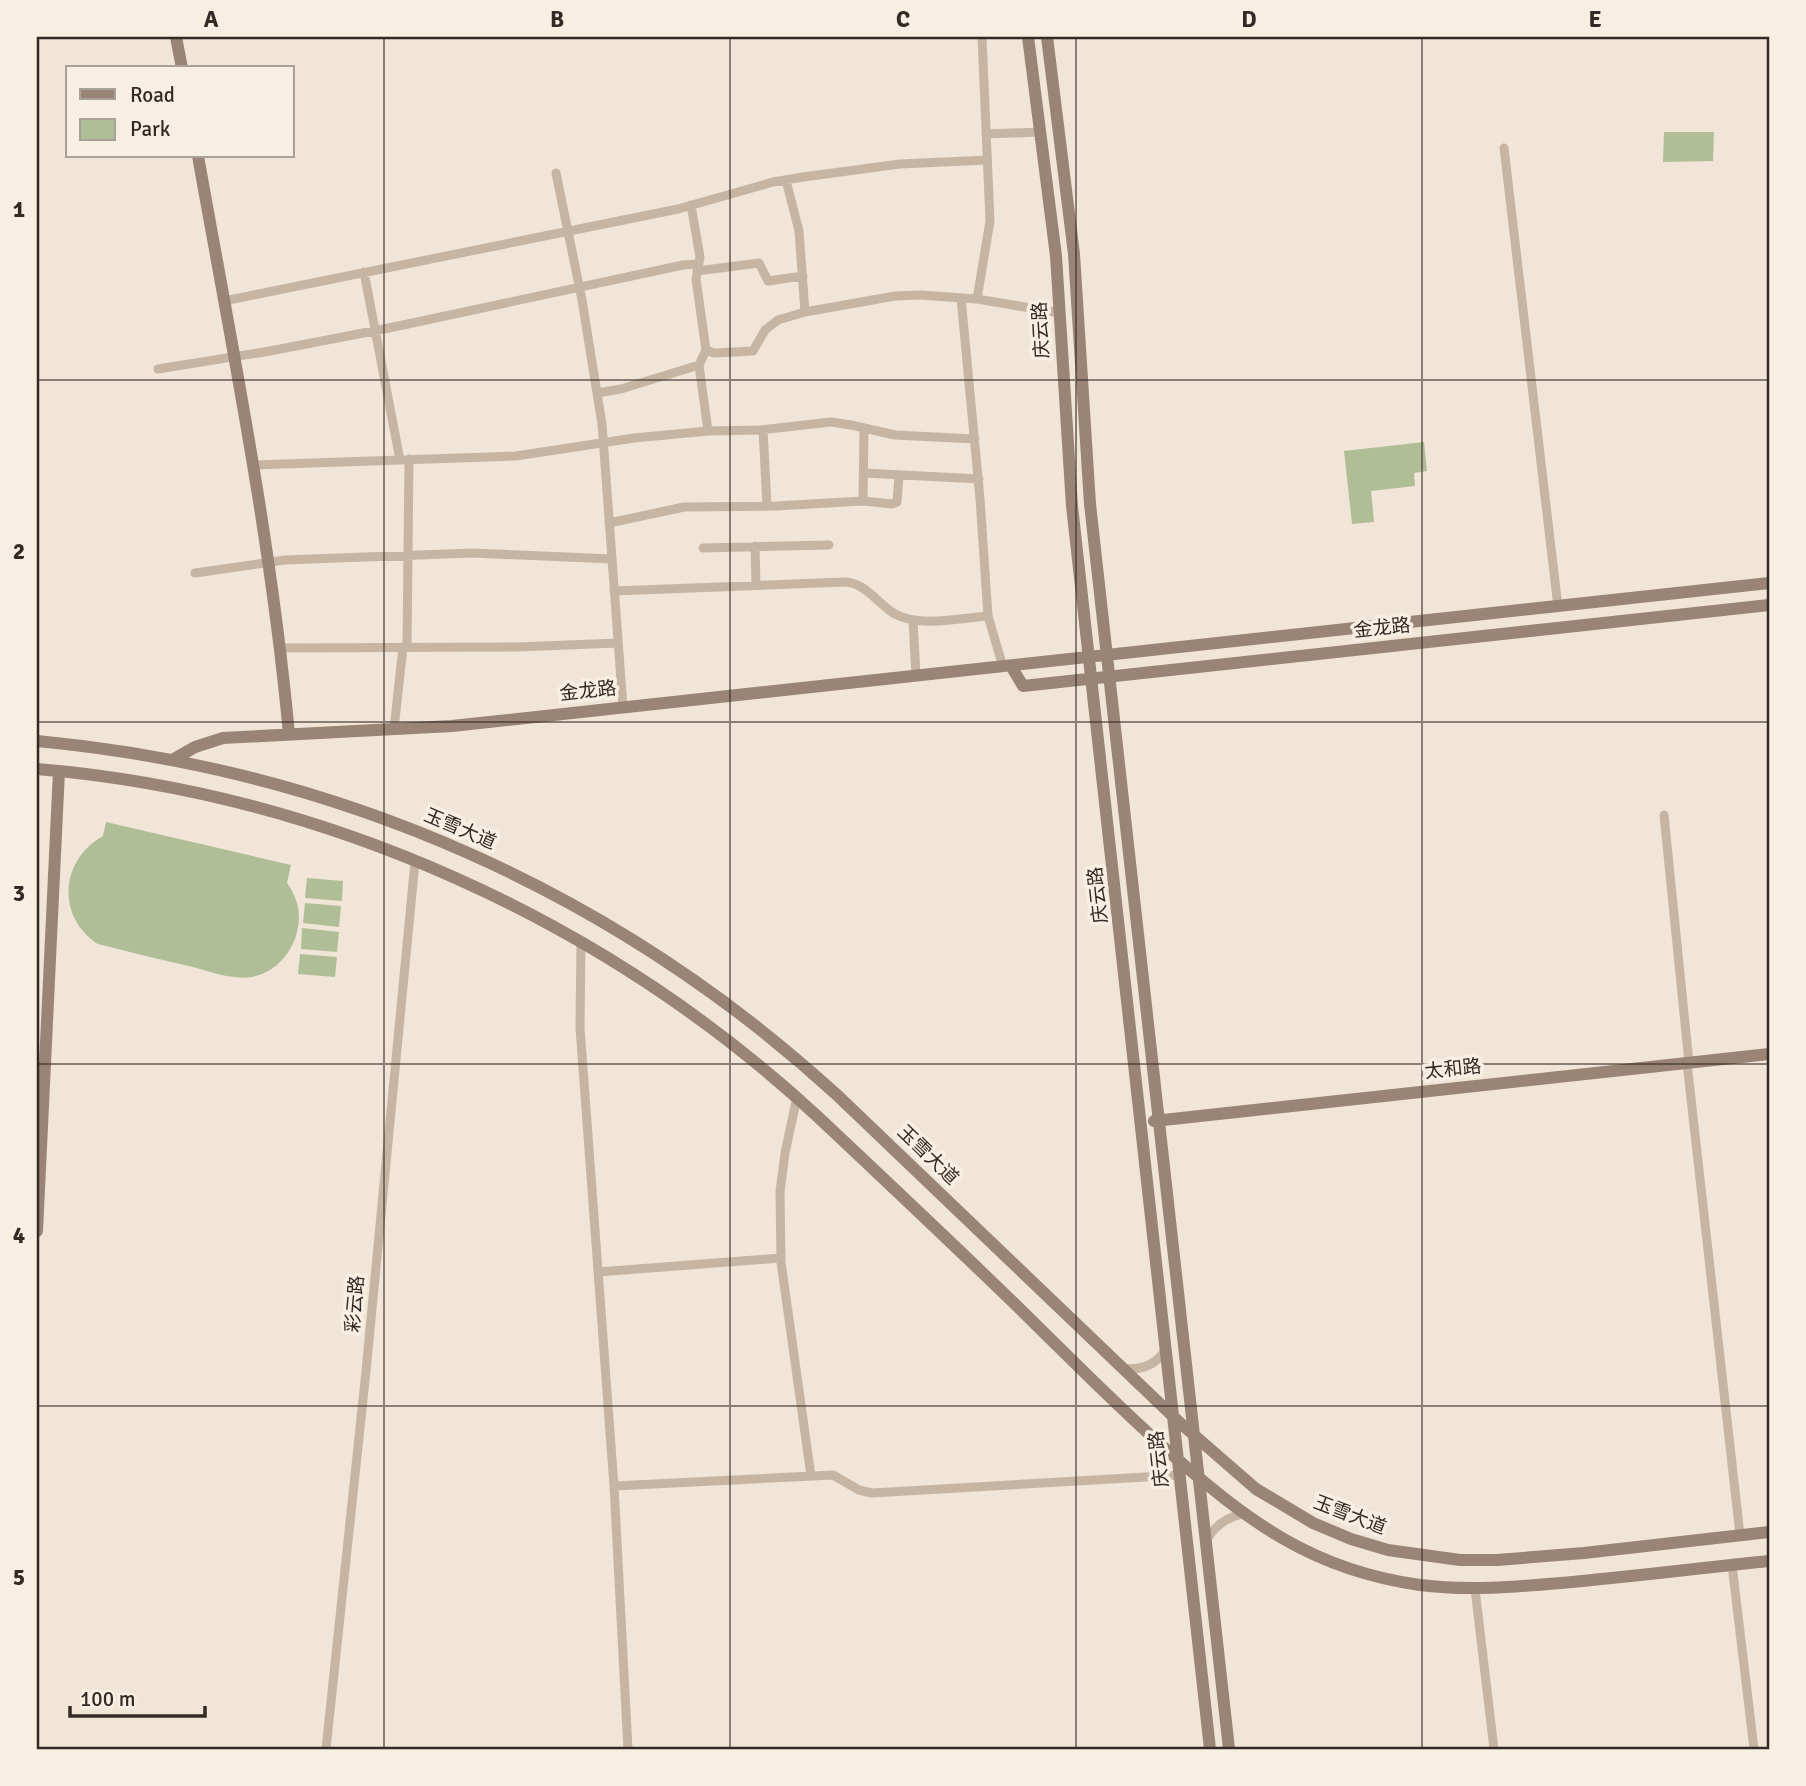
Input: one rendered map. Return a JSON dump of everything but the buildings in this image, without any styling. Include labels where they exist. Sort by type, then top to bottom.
[{"type":"main road","points":[[176,37],[182,66]]},
{"type":"main road","name":"庆云路","points":[[1028,37],[1051,207],[1072,506],[1091,657],[1210,1749]]},
{"type":"main road","name":"庆云路","points":[[1047,37],[1071,229],[1090,504],[1109,656],[1228,1749]]},
{"type":"main road","points":[[198,158],[268,563],[281,648],[289,734]]},
{"type":"main road","name":"金龙路","points":[[174,759],[195,747],[223,738],[452,726],[1769,583]]},
{"type":"main road","name":"金龙路","points":[[1007,666],[1023,686],[1769,605]]},
{"type":"main road","name":"玉雪大道","points":[[37,741],[92,746],[174,759],[290,787],[417,832],[488,862],[553,894],[646,949],[741,1014],[816,1076],[1174,1418],[1256,1489],[1299,1516],[1351,1539],[1442,1559],[1497,1560],[1769,1532]]},
{"type":"main road","points":[[37,769],[128,780],[227,799],[330,830],[415,862],[510,904],[581,942],[693,1014],[755,1061],[797,1097],[1114,1402],[1178,1460],[1243,1514],[1293,1545],[1341,1566],[1439,1587],[1475,1588],[1586,1581],[1769,1561]]},
{"type":"main road","points":[[37,1231],[60,771]]},
{"type":"main road","name":"太和路","points":[[1142,1123],[1769,1054]]},
{"type":"street","points":[[976,299],[990,221],[982,37]]},
{"type":"street","points":[[986,135],[1041,132]]},
{"type":"street","points":[[1504,148],[1558,607]]},
{"type":"street","points":[[224,301],[691,205],[786,180],[866,167],[987,160]]},
{"type":"street","points":[[556,173],[597,393],[623,707]]},
{"type":"street","points":[[786,180],[799,231],[805,312]]},
{"type":"street","points":[[691,205],[700,257],[696,279],[706,350],[699,365],[708,430]]},
{"type":"street","points":[[158,369],[375,330],[683,265],[698,267],[759,262],[768,281],[803,276]]},
{"type":"street","points":[[364,272],[405,460],[408,556],[405,647],[394,729]]},
{"type":"street","points":[[706,350],[714,353],[753,351],[765,330],[773,324],[805,312],[903,295],[976,299],[1060,313]]},
{"type":"street","points":[[961,298],[979,479],[988,616],[1007,666]]},
{"type":"street","points":[[597,393],[621,389],[699,365]]},
{"type":"street","points":[[252,465],[516,456],[708,430],[763,430],[831,422],[895,435],[975,439]]},
{"type":"street","points":[[863,501],[864,428]]},
{"type":"street","points":[[763,430],[767,506]]},
{"type":"street","points":[[864,473],[979,479]]},
{"type":"street","points":[[609,523],[684,507],[863,501],[892,504],[897,502],[899,475]]},
{"type":"street","points":[[703,548],[829,545]]},
{"type":"street","points":[[755,546],[756,585]]},
{"type":"street","points":[[195,573],[268,563],[408,556],[472,554],[612,558]]},
{"type":"street","points":[[614,591],[851,582],[861,586],[892,612],[913,620],[988,616]]},
{"type":"street","points":[[913,620],[916,676]]},
{"type":"street","points":[[281,648],[517,647],[618,643]]},
{"type":"street","points":[[1664,815],[1688,1063],[1740,1535]]},
{"type":"street","name":"彩云路","points":[[326,1749],[415,862]]},
{"type":"street","points":[[581,942],[580,1028],[614,1486],[628,1749]]},
{"type":"street","points":[[797,1097],[780,1192],[781,1258],[811,1476]]},
{"type":"street","points":[[598,1272],[781,1258]]},
{"type":"street","points":[[1119,1367],[1131,1370],[1143,1368],[1159,1359],[1166,1349]]},
{"type":"street","points":[[614,1486],[833,1475],[859,1490],[872,1493],[1180,1475]]},
{"type":"street","points":[[1206,1542],[1218,1525],[1243,1514]]},
{"type":"street","points":[[1732,1565],[1754,1749]]},
{"type":"street","points":[[1475,1588],[1494,1749]]},
{"type":"green space","points":[[1664,132],[1714,132],[1713,161],[1663,162]]},
{"type":"green space","points":[[1424,442],[1427,471],[1414,473],[1415,486],[1371,491],[1374,522],[1352,524],[1344,451]]},
{"type":"green space","points":[[106,822],[291,865],[287,883],[297,903],[299,924],[288,953],[266,972],[252,977],[237,977],[98,944],[84,933],[75,919],[69,889],[71,874],[78,859],[89,846],[103,836]]},
{"type":"green space","points":[[307,878],[343,881],[342,901],[305,898]]},
{"type":"green space","points":[[305,903],[341,906],[339,927],[303,923]]},
{"type":"green space","points":[[302,928],[339,932],[337,952],[301,949]]},
{"type":"green space","points":[[300,954],[337,957],[335,977],[298,974]]}]
